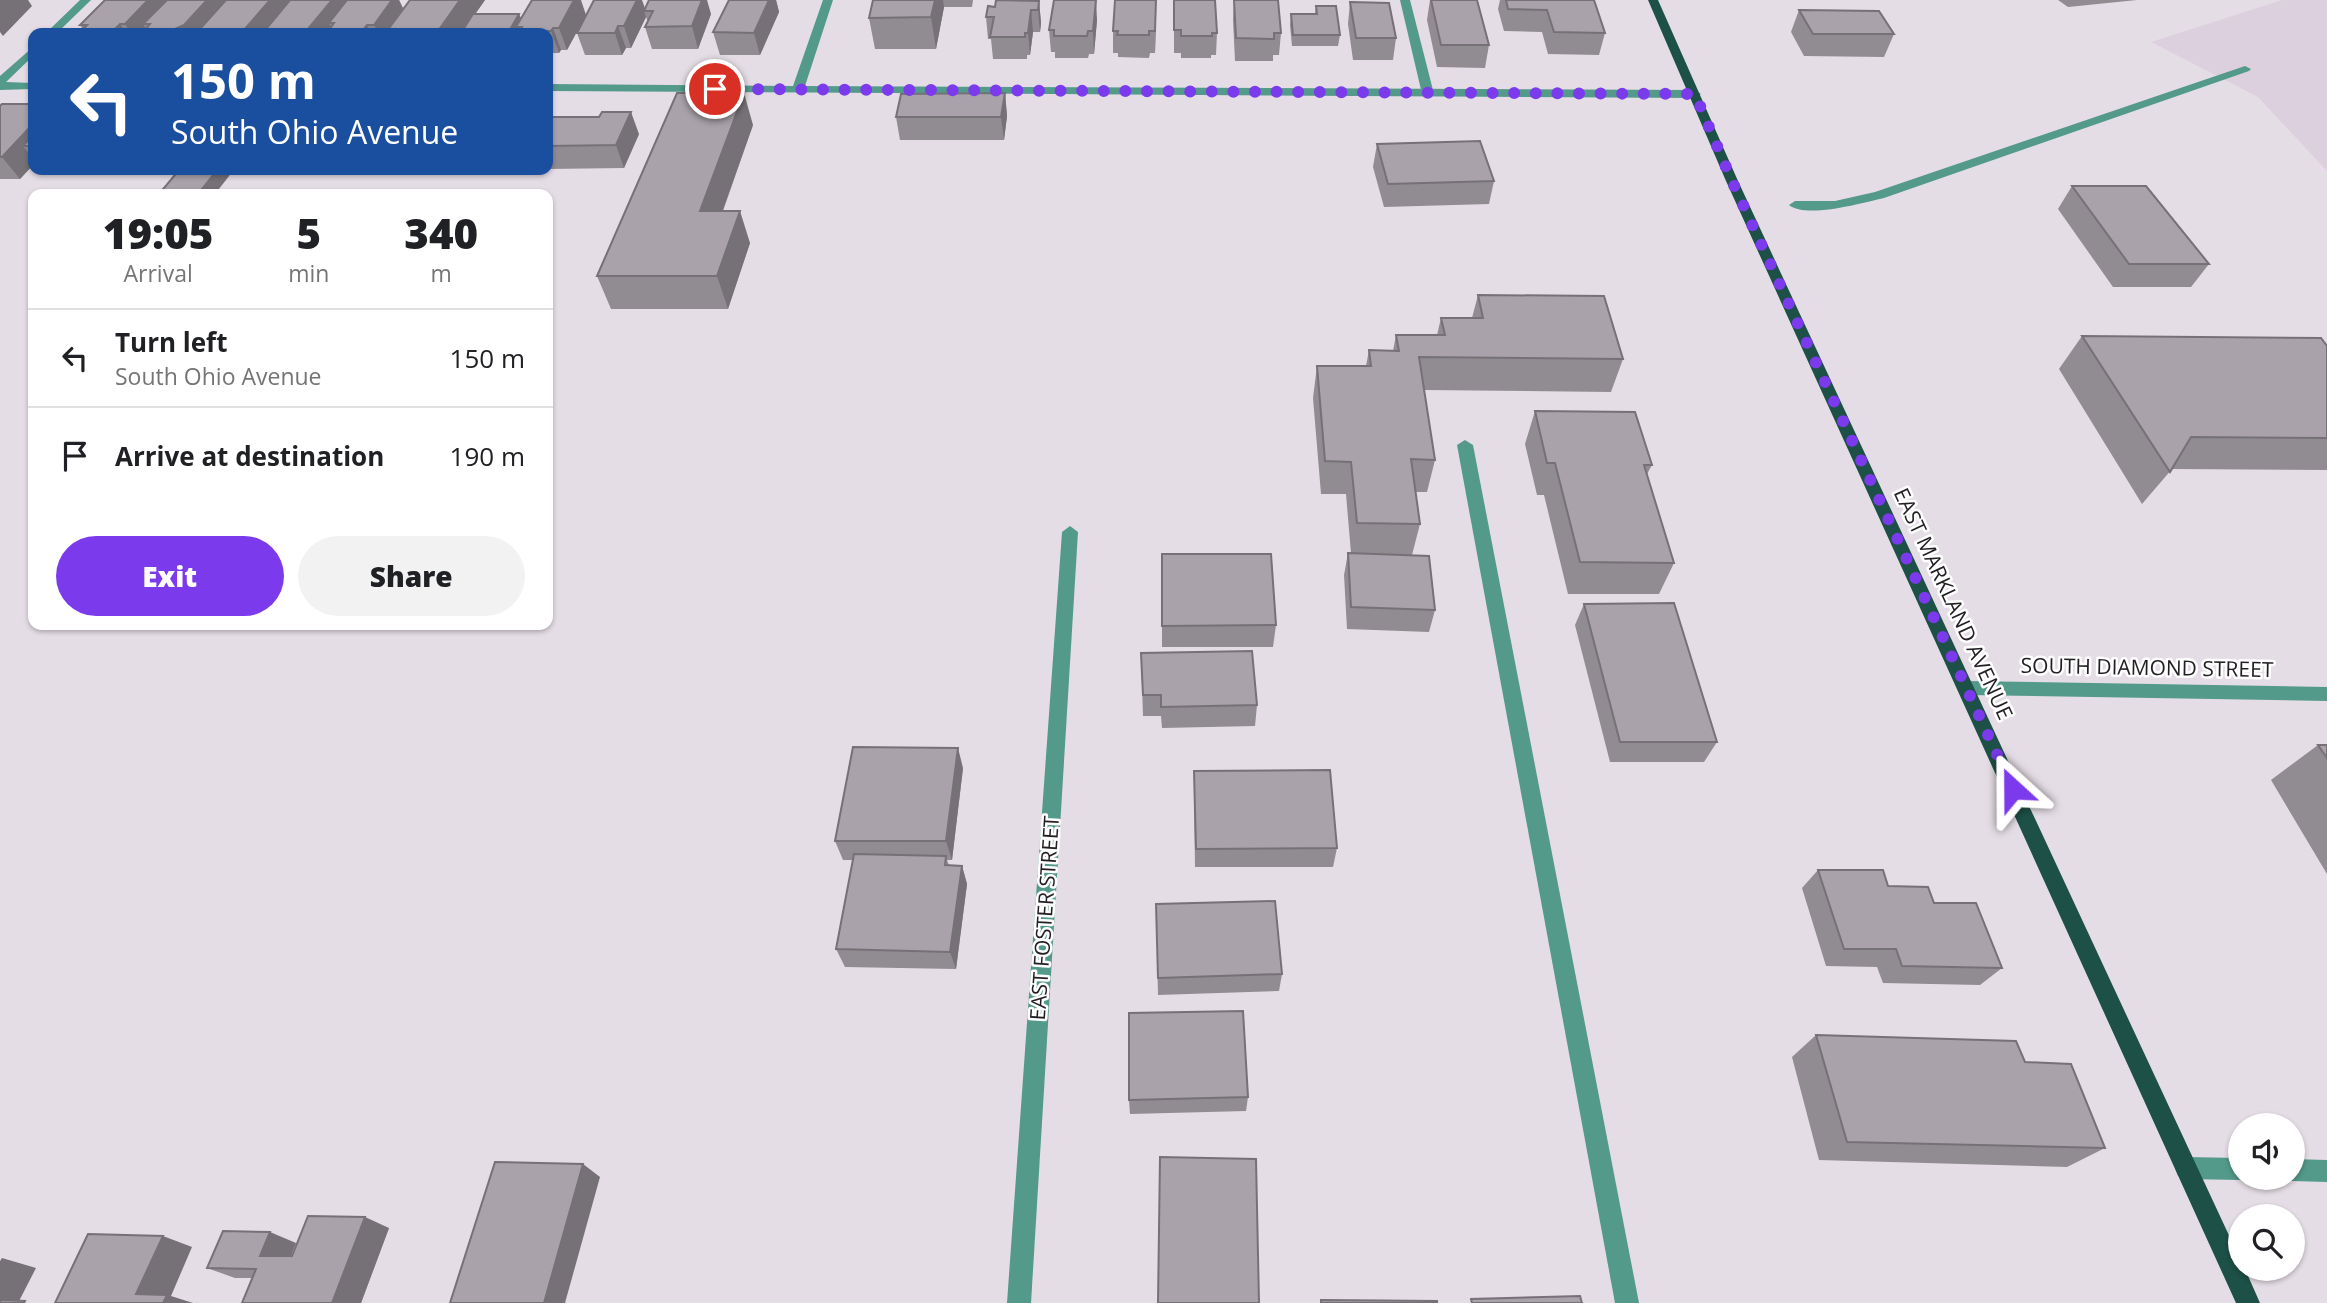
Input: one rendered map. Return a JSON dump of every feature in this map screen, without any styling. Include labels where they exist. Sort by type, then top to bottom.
[{"type":"main road","name":"EAST MARKLAND AVENUE","points":[[1653,0],[1732,181],[2248,1303]]},
{"type":"street","points":[[56,28],[86,0]]},
{"type":"street","points":[[798,89],[828,0]]},
{"type":"street","points":[[1405,0],[1428,94]]},
{"type":"street","points":[[0,84],[28,55]]},
{"type":"street","points":[[1795,205],[1835,205],[1879,195],[2245,69]]},
{"type":"street","points":[[0,84],[28,86]]},
{"type":"street","points":[[553,88],[1695,94]]},
{"type":"street","points":[[1465,445],[1627,1303]]},
{"type":"street","name":"EAST FOSTER STREET","points":[[1019,1303],[1070,532]]},
{"type":"street","name":"SOUTH DIAMOND STREET","points":[[1967,688],[2327,694]]},
{"type":"street","points":[[2186,1168],[2228,1169]]},
{"type":"street","points":[[2305,1170],[2327,1171]]},
{"type":"shaded area","points":[[2282,0],[2327,0],[2327,171],[2258,97],[2151,42]]},
{"type":"building","points":[[105,0],[148,0],[125,24],[116,28],[84,28],[87,25],[80,25]]},
{"type":"building","points":[[167,0],[207,0],[184,25],[177,28],[147,28],[150,24],[143,24]]},
{"type":"building","points":[[226,0],[270,0],[246,28],[201,28]]},
{"type":"building","points":[[290,0],[332,0],[309,28],[267,28]]},
{"type":"building","points":[[347,0],[392,0],[374,25],[367,25],[365,28],[330,28],[334,23],[329,23]]},
{"type":"building","points":[[410,0],[460,0],[440,28],[389,28]]},
{"type":"building","points":[[532,0],[574,0],[559,28],[516,27]]},
{"type":"building","points":[[594,0],[637,0],[624,26],[618,26],[615,33],[577,33]]},
{"type":"building","points":[[649,0],[702,0],[692,26],[645,27],[653,11],[644,11]]},
{"type":"building","points":[[729,0],[769,0],[754,33],[713,32]]},
{"type":"building","points":[[873,0],[935,0],[931,17],[869,18]]},
{"type":"building","points":[[996,0],[1039,1],[1038,10],[1031,10],[1025,37],[990,37],[994,17],[986,17],[988,6],[995,7]]},
{"type":"building","points":[[1054,0],[1096,0],[1093,31],[1088,31],[1087,36],[1054,36],[1054,30],[1049,30]]},
{"type":"building","points":[[1115,0],[1156,0],[1155,31],[1149,31],[1149,35],[1117,35],[1118,31],[1113,31]]},
{"type":"building","points":[[1174,0],[1215,0],[1217,33],[1212,33],[1212,36],[1181,36],[1181,30],[1174,30]]},
{"type":"building","points":[[1234,0],[1278,0],[1281,33],[1274,33],[1274,39],[1236,38]]},
{"type":"building","points":[[1431,0],[1477,0],[1489,45],[1441,45]]},
{"type":"building","points":[[1506,0],[1594,0],[1605,33],[1554,32],[1547,10],[1508,9]]},
{"type":"building","points":[[1350,2],[1389,3],[1396,38],[1356,38]]},
{"type":"building","points":[[1316,6],[1336,6],[1340,35],[1293,35],[1291,14],[1317,14]]},
{"type":"building","points":[[1799,10],[1879,11],[1894,34],[1813,34]]},
{"type":"building","points":[[473,14],[519,14],[511,28],[464,28]]},
{"type":"building","points":[[677,93],[744,93],[700,211],[740,211],[717,276],[597,276]]},
{"type":"building","points":[[1005,93],[1001,117],[896,117],[901,94]]},
{"type":"building","points":[[28,104],[28,129],[2,157],[0,157],[0,106]]},
{"type":"building","points":[[602,112],[631,112],[616,145],[553,146],[553,117],[599,117]]},
{"type":"building","points":[[1480,141],[1494,181],[1388,184],[1377,144]]},
{"type":"building","points":[[175,175],[213,175],[202,189],[163,189]]},
{"type":"building","points":[[2072,186],[2146,186],[2209,264],[2129,264]]},
{"type":"building","points":[[1478,295],[1604,296],[1623,359],[1419,357],[1435,460],[1411,459],[1420,524],[1357,523],[1351,462],[1325,461],[1317,366],[1371,366],[1369,350],[1399,351],[1396,335],[1445,335],[1441,318],[1483,318]]},
{"type":"building","points":[[2082,336],[2321,338],[2327,346],[2327,438],[2191,437],[2170,472]]},
{"type":"building","points":[[1535,411],[1635,412],[1652,465],[1644,465],[1674,563],[1580,562],[1555,463],[1547,463]]},
{"type":"building","points":[[1348,553],[1429,556],[1435,610],[1351,607]]},
{"type":"building","points":[[1162,554],[1271,554],[1276,625],[1162,626]]},
{"type":"building","points":[[1674,603],[1717,742],[1620,742],[1584,604]]},
{"type":"building","points":[[1252,651],[1257,705],[1161,707],[1161,695],[1143,695],[1141,653]]},
{"type":"building","points":[[2318,745],[2327,745],[2327,758]]},
{"type":"building","points":[[853,747],[958,748],[946,841],[835,841]]},
{"type":"building","points":[[1330,770],[1337,848],[1196,849],[1194,771]]},
{"type":"building","points":[[854,854],[946,856],[945,865],[962,866],[950,952],[836,949]]},
{"type":"building","points":[[1818,870],[1883,870],[1888,886],[1928,887],[1934,903],[1976,903],[2002,968],[1902,966],[1896,949],[1844,949]]},
{"type":"building","points":[[1275,901],[1282,974],[1158,978],[1156,904]]},
{"type":"building","points":[[1243,1011],[1248,1097],[1129,1100],[1129,1013]]},
{"type":"building","points":[[1816,1035],[2016,1041],[2025,1062],[2071,1064],[2105,1148],[1847,1142]]},
{"type":"building","points":[[1160,1157],[1256,1159],[1259,1303],[1158,1303]]},
{"type":"building","points":[[495,1162],[583,1164],[544,1303],[450,1303]]},
{"type":"building","points":[[308,1216],[365,1217],[332,1303],[242,1303],[256,1269],[207,1268],[223,1231],[270,1232],[260,1256],[292,1256]]},
{"type":"building","points":[[88,1234],[163,1236],[136,1294],[167,1295],[163,1303],[55,1303]]},
{"type":"building","points":[[1580,1296],[1582,1303],[1472,1303],[1471,1299]]},
{"type":"building","points":[[0,1300],[25,1301],[0,1303]]},
{"type":"building","points":[[1321,1300],[1437,1301],[1437,1303],[1321,1303]]},
{"type":"route","points":[[715,89],[1695,94],[1732,181],[2013,789]]}]
